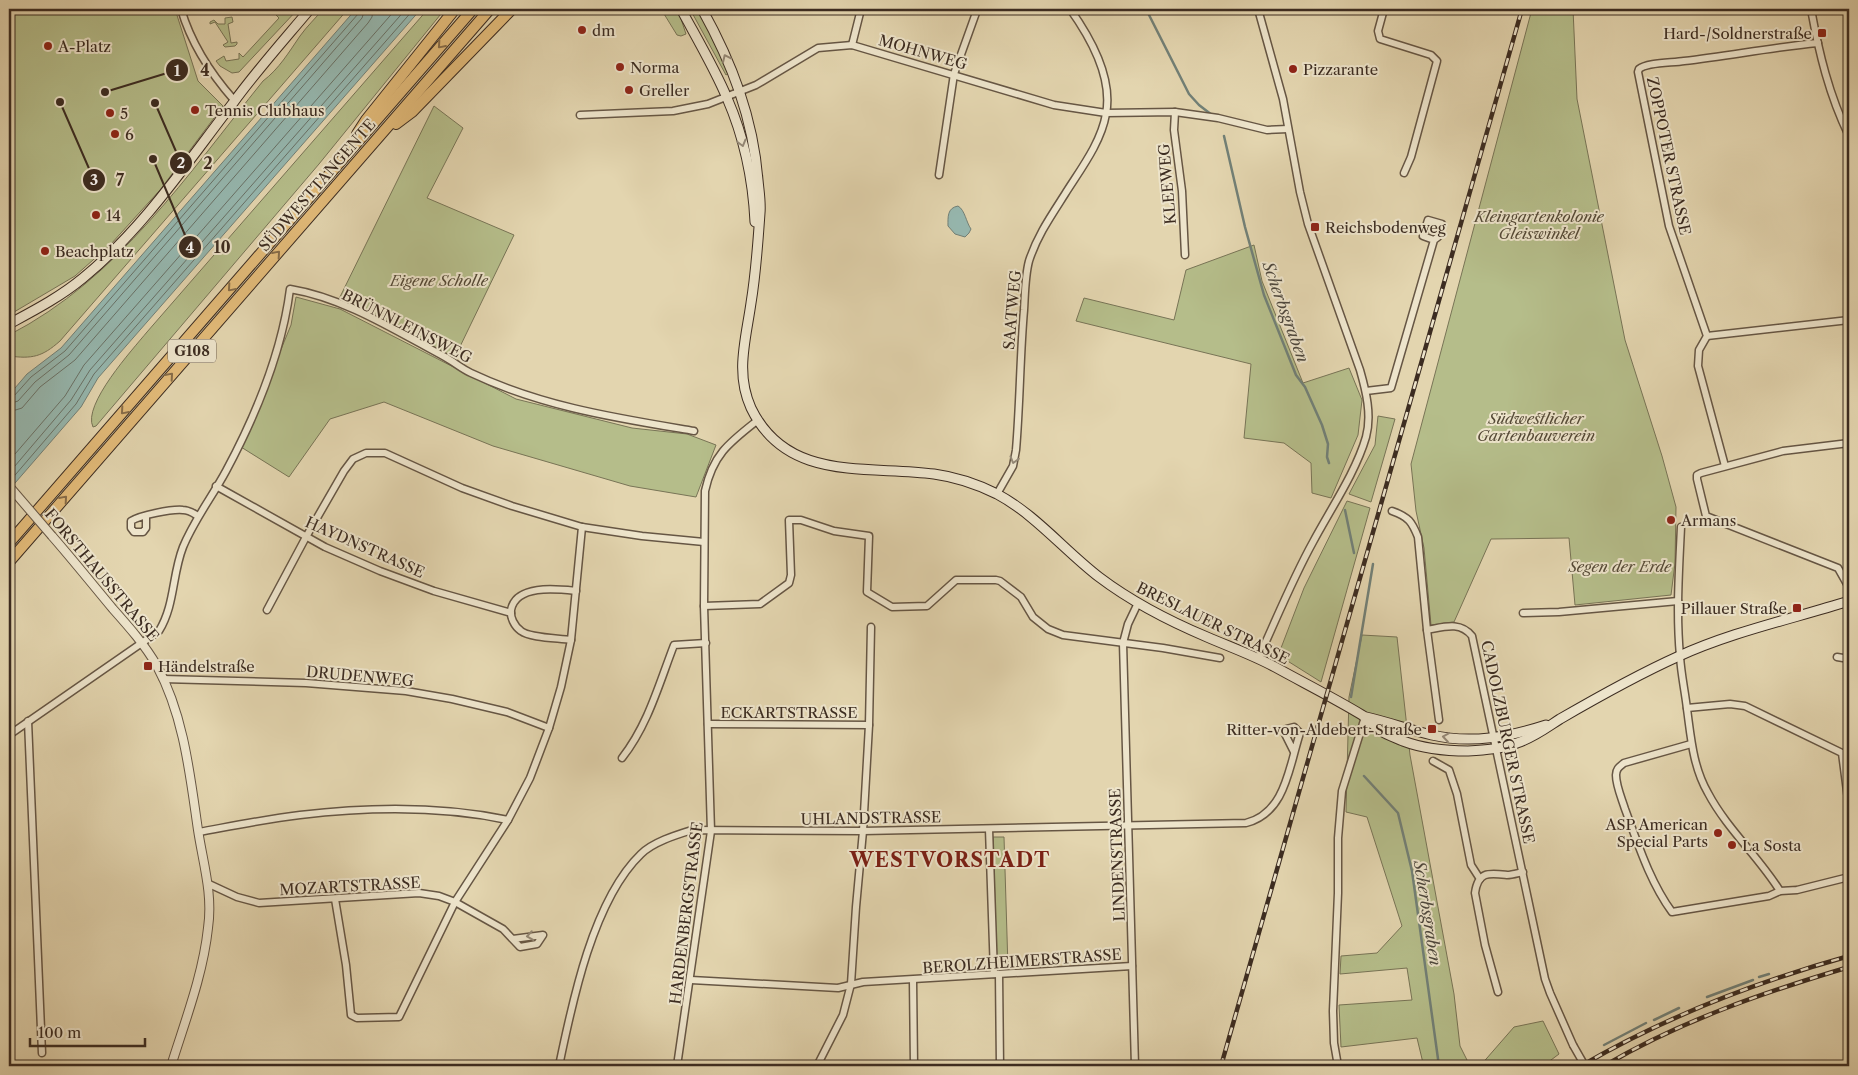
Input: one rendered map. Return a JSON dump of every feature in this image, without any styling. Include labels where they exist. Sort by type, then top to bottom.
[{"type":"highway","points":[[342,158],[366,120],[455,9]]},
{"type":"highway","name":"SÜDWESTTANGENTE","points":[[9,543],[473,9]]},
{"type":"highway","name":"SÜDWESTTANGENTE","points":[[9,562],[490,9]]},
{"type":"highway","points":[[376,140],[412,112],[512,9]]},
{"type":"main road","points":[[9,324],[44,306],[83,278],[130,233],[161,199],[234,100],[310,9]]},
{"type":"main road","name":"BRESLAUER STRASSE","points":[[680,9],[727,97],[739,133],[749,169],[754,208],[756,250]]},
{"type":"main road","name":"BRESLAUER STRASSE","points":[[702,9],[741,92],[751,128],[758,168],[761,208],[742,369],[744,386],[750,405],[758,420],[777,442],[799,457],[851,470],[938,475],[980,486],[1015,505],[1099,576],[1138,603],[1258,659],[1365,717],[1382,732],[1407,742],[1427,747],[1459,751],[1496,749],[1532,738],[1642,673],[1680,656],[1721,640],[1849,601]]},
{"type":"main road","name":"BRESLAUER STRASSE","points":[[1365,717],[1442,737],[1493,738],[1514,735],[1558,721]]},
{"type":"street","points":[[181,9],[186,25],[200,51],[214,75],[234,100]]},
{"type":"street","points":[[852,45],[861,9]]},
{"type":"street","points":[[1070,9],[1089,36],[1100,62],[1106,93],[1106,113],[1175,112],[1218,118],[1267,130],[1288,129]]},
{"type":"street","points":[[1258,9],[1283,100],[1300,192],[1308,224],[1366,390],[1368,409],[1366,436],[1352,471],[1307,553],[1258,659]]},
{"type":"street","points":[[1384,9],[1378,30],[1380,39],[1431,55],[1437,61],[1411,157],[1404,172]]},
{"type":"street","points":[[1811,9],[1832,95],[1849,136]]},
{"type":"street","points":[[939,175],[954,74],[977,10]]},
{"type":"street","name":"ZOPPOTER STRASSE","points":[[1708,336],[1669,226],[1638,76],[1639,69],[1644,66],[1818,43]]},
{"type":"street","name":"MOHNWEG","points":[[741,92],[818,48],[852,45],[1054,105],[1106,113]]},
{"type":"street","points":[[580,115],[673,110],[708,104],[741,92]]},
{"type":"street","name":"KLEEWEG","points":[[1175,112],[1174,130],[1182,191],[1185,255]]},
{"type":"street","name":"SAATWEG","points":[[997,494],[1012,466],[1016,450],[1021,342],[1029,261],[1042,229],[1087,160],[1102,127],[1106,113]]},
{"type":"street","points":[[1366,390],[1391,388],[1434,240]]},
{"type":"street","name":"BRÜNNLEINSWEG","points":[[142,643],[159,631],[166,619],[182,549],[198,516],[245,435],[281,335],[290,289],[310,292],[362,313],[470,372],[523,394],[599,415],[694,431]]},
{"type":"street","points":[[1725,466],[1698,366],[1699,350],[1708,336],[1849,320]]},
{"type":"street","name":"HARDENBERGSTRASSE","points":[[677,1066],[711,831],[704,606],[705,491],[709,475],[716,460],[729,443],[758,420]]},
{"type":"street","points":[[1847,584],[1838,568],[1706,516],[1697,477],[1701,473],[1782,451],[1849,442]]},
{"type":"street","points":[[267,610],[344,471],[353,459],[366,453],[384,453],[462,488],[582,527],[642,536],[704,542]]},
{"type":"street","name":"FORSTHAUSSTRASSE","points":[[9,486],[142,643],[164,679],[177,720],[190,770],[209,884],[210,908],[206,942],[198,979],[171,1066]]},
{"type":"street","name":"HAYDNSTRASSE","points":[[216,486],[306,537],[380,571],[434,590],[511,613]]},
{"type":"street","points":[[146,516],[181,510],[190,511],[198,516]]},
{"type":"street","points":[[1392,511],[1406,516],[1418,537],[1427,630],[1439,720]]},
{"type":"street","points":[[704,606],[760,604],[789,583],[791,575],[789,520],[801,520],[834,530],[869,536],[867,592],[892,607],[927,606],[956,580],[996,580],[1021,597],[1033,617],[1048,628],[1063,635],[1220,658]]},
{"type":"street","points":[[1681,526],[1678,601],[1680,656],[1691,744],[1698,771],[1707,793],[1730,826],[1770,875],[1780,891]]},
{"type":"street","points":[[334,900],[346,965],[351,1015],[357,1018],[399,1017],[455,902],[508,820],[530,778],[549,728],[561,687],[570,640],[582,527]]},
{"type":"street","points":[[570,640],[528,634],[513,622],[511,613],[513,603],[519,596],[536,590],[558,589],[576,591]]},
{"type":"street","points":[[1523,613],[1559,612],[1678,601]]},
{"type":"street","name":"LINDENSTRASSE","points":[[1135,1066],[1123,643],[1128,624],[1138,603]]},
{"type":"street","name":"CADOLZBURGER STRASSE","points":[[1427,630],[1457,626],[1467,630],[1472,636],[1545,979],[1567,1033],[1585,1066]]},
{"type":"street","points":[[817,1066],[843,1015],[851,984],[869,725],[871,627]]},
{"type":"street","points":[[9,735],[142,643]]},
{"type":"street","points":[[622,758],[635,741],[642,727],[674,645],[706,643]]},
{"type":"street","points":[[1837,657],[1849,659]]},
{"type":"street","name":"DRUDENWEG","points":[[164,679],[297,683],[406,691],[452,699],[507,712],[549,728]]},
{"type":"street","points":[[1687,708],[1730,704],[1745,706],[1842,752],[1849,807]]},
{"type":"street","points":[[1338,1066],[1334,1043],[1333,1011],[1338,893],[1338,838],[1342,792],[1365,717]]},
{"type":"street","points":[[28,721],[42,1052]]},
{"type":"street","name":"ECKARTSTRASSE","points":[[708,724],[869,725]]},
{"type":"street","points":[[1691,744],[1624,763],[1618,768],[1616,775],[1622,801],[1640,850],[1659,893],[1672,912],[1769,896],[1780,891],[1797,890],[1849,877]]},
{"type":"street","name":"UHLANDSTRASSE","points":[[559,1066],[580,978],[602,915],[619,882],[642,853],[672,836],[692,830],[989,829],[1246,823],[1256,820],[1273,807],[1287,778],[1294,752]]},
{"type":"street","points":[[1433,761],[1449,770],[1457,794],[1470,865],[1480,879]]},
{"type":"street","points":[[199,832],[298,815],[336,811],[398,810],[480,814],[508,820]]},
{"type":"street","points":[[989,829],[1000,1066]]},
{"type":"street","points":[[1498,992],[1485,945],[1475,893],[1477,883],[1487,874],[1509,875],[1523,872]]},
{"type":"street","name":"MOZARTSTRASSE","points":[[209,884],[237,897],[259,903],[334,900],[419,893],[439,896],[455,902],[503,929],[513,939]]},
{"type":"street","name":"BEROLZHEIMERSTRASSE","points":[[690,980],[838,988],[863,982],[1132,966]]},
{"type":"street","name":"BEROLZHEIMERSTRASSE","points":[[913,980],[914,1066]]},
{"type":"green space","points":[[9,9],[175,9],[198,81],[223,106],[160,190],[111,244],[75,276],[9,315]]},
{"type":"green space","points":[[280,9],[298,9],[239,72],[232,73],[220,66],[216,61],[224,56],[226,61],[239,59],[239,53],[243,57],[279,18],[274,13],[280,12]]},
{"type":"green space","points":[[323,9],[348,9],[60,341],[48,351],[36,356],[9,356],[9,335],[48,312],[84,285],[149,222],[263,81],[279,66],[303,32]]},
{"type":"green space","points":[[428,9],[445,9],[319,164],[96,426],[93,427],[92,417],[95,405],[111,378],[131,351]]},
{"type":"green space","points":[[661,9],[676,9],[686,34],[677,35]]},
{"type":"green space","points":[[690,9],[698,9],[729,73],[726,75]]},
{"type":"green space","name":"Südwestlicher Gartenbauverein","points":[[1532,9],[1573,9],[1577,99],[1625,340],[1662,456],[1676,507],[1675,563],[1671,595],[1575,605],[1569,538],[1491,539],[1454,622],[1431,625],[1424,548],[1416,511],[1411,464]]},
{"type":"green space","points":[[232,17],[233,22],[228,24],[231,43],[237,42],[237,44],[225,47],[223,45],[228,42],[215,22],[210,24],[210,22],[214,20],[218,24],[225,24],[225,18]]},
{"type":"green space","name":"Eigene Scholle","points":[[434,106],[463,128],[427,198],[514,235],[454,359],[337,303]]},
{"type":"green space","points":[[1254,245],[1262,281],[1303,383],[1349,368],[1362,400],[1358,435],[1331,498],[1312,493],[1311,463],[1284,443],[1244,438],[1251,364],[1076,321],[1084,298],[1174,320],[1186,270]]},
{"type":"green space","points":[[296,297],[340,309],[516,399],[632,428],[687,434],[716,445],[696,497],[630,486],[493,446],[384,402],[330,419],[289,477],[241,447],[291,325]]},
{"type":"green space","points":[[1378,416],[1395,419],[1371,502],[1349,494],[1375,445]]},
{"type":"green space","points":[[1347,501],[1370,508],[1321,682],[1286,660],[1281,648],[1304,588]]},
{"type":"green space","points":[[1362,635],[1397,637],[1410,755],[1454,994],[1460,1046],[1470,1066],[1404,1066],[1423,1063],[1417,1038],[1341,1047],[1339,1005],[1412,1000],[1407,968],[1340,974],[1341,956],[1377,953],[1402,926],[1367,817],[1346,812],[1349,697]]},
{"type":"green space","points":[[993,837],[1004,837],[1008,968],[997,969]]},
{"type":"green space","points":[[1543,1021],[1559,1054],[1543,1066],[1480,1066],[1514,1027]]},
{"type":"water","points":[[356,9],[421,9],[98,378],[81,407],[9,490],[9,395],[27,374],[61,348]]},
{"type":"water","points":[[958,206],[962,210],[971,229],[965,237],[955,234],[948,226],[950,211]]},
{"type":"waterway","name":"Scherbsgraben","points":[[1146,9],[1189,94],[1212,115]]},
{"type":"waterway","name":"Scherbsgraben","points":[[1224,136],[1245,227],[1264,295],[1296,375],[1305,387],[1322,425],[1328,444],[1327,457],[1329,463]]},
{"type":"waterway","name":"Scherbsgraben","points":[[1345,510],[1354,553]]},
{"type":"waterway","name":"Scherbsgraben","points":[[1351,697],[1373,564]]},
{"type":"waterway","name":"Scherbsgraben","points":[[1364,776],[1398,813],[1412,871],[1439,1066]]},
{"type":"waterway","points":[[1759,977],[1769,974]]},
{"type":"waterway","points":[[1707,997],[1753,980]]},
{"type":"waterway","points":[[1654,1020],[1679,1008]]},
{"type":"waterway","points":[[1604,1045],[1646,1023]]},
{"type":"railway","points":[[1221,1066],[1522,9]]},
{"type":"railway","points":[[1581,1066],[1645,1032],[1712,1002],[1780,977],[1849,956]]},
{"type":"railway","points":[[1604,1066],[1693,1021],[1755,997],[1849,967]]},
{"type":"place","name":"dm","points":[[582,30]]},
{"type":"place","name":"Hard-/Soldnerstraße","points":[[1822,33]]},
{"type":"place","name":"A-Platz","points":[[48,46]]},
{"type":"place","name":"Norma","points":[[620,67]]},
{"type":"place","name":"Pizzarante","points":[[1293,69]]},
{"type":"place","name":"Greller","points":[[629,90]]},
{"type":"place","name":"4","points":[[105,92]]},
{"type":"place","name":"7","points":[[60,102]]},
{"type":"place","name":"2","points":[[155,103]]},
{"type":"place","name":"Tennis Clubhaus","points":[[195,110]]},
{"type":"place","name":"5","points":[[110,113]]},
{"type":"place","name":"6","points":[[115,134]]},
{"type":"place","name":"10","points":[[153,159]]},
{"type":"place","name":"14","points":[[96,215]]},
{"type":"place","name":"Reichsbodenweg","points":[[1315,227]]},
{"type":"place","name":"Beachplatz","points":[[45,251]]},
{"type":"place","name":"Armans","points":[[1671,520]]},
{"type":"place","name":"Pillauer Straße","points":[[1797,608]]},
{"type":"place","name":"Händelstraße","points":[[148,666]]},
{"type":"place","name":"Ritter-von-Aldebert-Straße","points":[[1432,729]]},
{"type":"place","name":"ASP American Special Parts","points":[[1718,833]]},
{"type":"place","name":"La Sosta","points":[[1732,845]]},
{"type":"district","name":"WESTVORSTADT","points":[[950,860]]},
{"type":"park label","name":"Kleingartenkolonie Gleiswinkel","points":[[1539,224]]},
{"type":"park label","name":"Segen der Erde","points":[[1620,566]]}]
